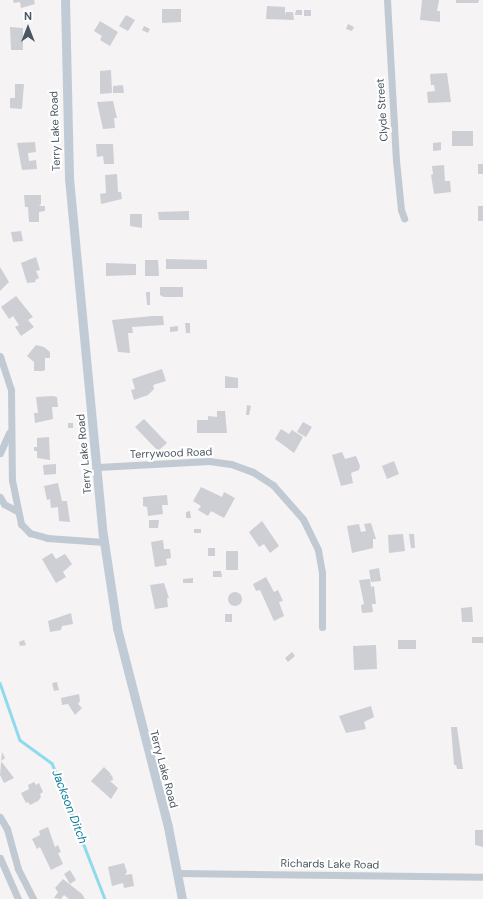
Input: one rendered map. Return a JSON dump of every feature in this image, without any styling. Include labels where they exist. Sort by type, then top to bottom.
[{"type":"main road","name":"Terry Lake Road","points":[[65,0],[69,178],[98,467],[104,542],[117,628],[168,827],[182,899]]},
{"type":"street","name":"Clyde Street","points":[[387,0],[396,160],[401,210],[404,218]]},
{"type":"street","points":[[0,356],[11,390],[10,431],[17,511],[21,524],[30,533],[47,538],[104,542]]},
{"type":"street","points":[[0,453],[10,431]]},
{"type":"street","name":"Terrywood Road","points":[[98,467],[209,461],[231,464],[252,472],[273,485],[304,519],[318,550],[322,572],[322,627]]},
{"type":"street","points":[[0,497],[4,504],[17,511]]},
{"type":"street","points":[[0,817],[6,829],[18,869],[33,899]]},
{"type":"street","points":[[0,858],[18,899]]},
{"type":"street","name":"Richards Lake Road","points":[[176,873],[483,877]]},
{"type":"building","points":[[13,0],[34,0],[35,4],[21,8],[20,2],[14,3]]},
{"type":"building","points":[[422,0],[439,0],[437,11],[440,11],[440,22],[420,20]]},
{"type":"building","points":[[456,0],[479,0],[478,3],[456,3]]},
{"type":"building","points":[[267,6],[285,7],[285,15],[286,12],[293,12],[294,20],[266,19]]},
{"type":"building","points":[[162,9],[181,9],[181,22],[162,23]]},
{"type":"building","points":[[296,10],[302,10],[302,15],[295,15]]},
{"type":"building","points":[[304,10],[311,10],[311,16],[304,16]]},
{"type":"building","points":[[126,15],[135,20],[128,31],[119,26]]},
{"type":"building","points":[[100,21],[118,32],[110,46],[100,40],[102,36],[94,31]]},
{"type":"building","points":[[348,24],[354,27],[352,31],[346,29]]},
{"type":"building","points":[[144,26],[150,29],[148,33],[142,30]]},
{"type":"building","points":[[10,27],[23,28],[23,50],[11,50]]},
{"type":"building","points":[[111,70],[112,93],[100,94],[100,71]]},
{"type":"building","points":[[447,73],[451,102],[428,103],[427,92],[435,91],[434,85],[431,85],[430,74]]},
{"type":"building","points":[[15,84],[24,84],[22,109],[10,108],[10,98],[15,98]]},
{"type":"building","points":[[123,85],[124,93],[113,93],[113,86]]},
{"type":"building","points":[[113,101],[117,118],[114,118],[115,128],[103,129],[97,102]]},
{"type":"building","points":[[452,131],[473,131],[473,146],[452,146]]},
{"type":"building","points":[[35,142],[36,152],[28,153],[29,161],[36,160],[37,169],[22,170],[17,143]]},
{"type":"building","points":[[441,142],[441,150],[433,151],[433,143]]},
{"type":"building","points":[[96,144],[113,144],[114,164],[104,164],[103,156],[97,157]]},
{"type":"building","points":[[478,164],[483,164],[483,174],[478,174]]},
{"type":"building","points":[[444,165],[445,181],[450,181],[451,192],[434,194],[431,175],[433,174],[432,166]]},
{"type":"building","points":[[117,174],[118,192],[121,192],[122,199],[101,204],[100,194],[106,193],[105,175]]},
{"type":"building","points":[[24,195],[41,195],[41,204],[39,206],[45,206],[45,211],[39,212],[39,222],[29,222],[28,207],[25,207]]},
{"type":"building","points":[[478,206],[483,206],[483,221],[478,221]]},
{"type":"building","points":[[189,211],[189,220],[159,220],[158,212]]},
{"type":"building","points":[[130,214],[142,214],[142,228],[130,226]]},
{"type":"building","points":[[21,231],[23,241],[13,242],[11,232]]},
{"type":"building","points":[[36,257],[40,270],[36,271],[39,278],[35,280],[36,282],[27,283],[21,263]]},
{"type":"building","points":[[166,259],[207,260],[207,269],[166,269]]},
{"type":"building","points":[[145,260],[158,260],[159,276],[145,276]]},
{"type":"building","points":[[106,263],[136,264],[136,275],[106,276]]},
{"type":"building","points":[[0,267],[9,282],[0,291]]},
{"type":"building","points":[[160,287],[183,287],[183,297],[164,297],[160,295]]},
{"type":"building","points":[[146,292],[150,292],[150,305],[147,305]]},
{"type":"building","points":[[16,296],[33,317],[28,320],[34,327],[21,336],[15,327],[19,325],[13,316],[9,319],[1,307]]},
{"type":"building","points":[[163,316],[164,325],[132,327],[133,333],[128,333],[130,353],[118,352],[112,320]]},
{"type":"building","points":[[185,323],[190,323],[190,333],[186,333]]},
{"type":"building","points":[[178,326],[178,331],[170,332],[170,327]]},
{"type":"building","points":[[36,345],[44,347],[50,352],[50,358],[45,358],[45,370],[43,371],[34,371],[34,362],[27,356]]},
{"type":"building","points":[[162,369],[166,381],[153,385],[154,389],[148,395],[134,400],[131,390],[135,389],[132,379]]},
{"type":"building","points":[[225,376],[238,378],[238,388],[225,388]]},
{"type":"building","points":[[36,397],[57,397],[58,407],[52,407],[53,419],[35,423],[34,413],[38,413]]},
{"type":"building","points":[[247,405],[251,406],[249,415],[246,415]]},
{"type":"building","points":[[217,411],[225,411],[227,433],[197,433],[197,420],[208,420],[208,416],[217,417]]},
{"type":"building","points":[[144,419],[167,443],[158,451],[135,427]]},
{"type":"building","points":[[303,422],[312,427],[306,437],[297,432]]},
{"type":"building","points":[[68,423],[73,423],[73,428],[68,428]]},
{"type":"building","points":[[281,429],[289,434],[292,430],[303,437],[294,453],[275,439]]},
{"type":"building","points":[[49,437],[50,460],[37,458],[37,451],[34,451],[34,447],[37,447],[37,438]]},
{"type":"building","points":[[342,452],[345,459],[356,456],[360,466],[359,470],[351,473],[353,483],[341,486],[332,455]]},
{"type":"building","points":[[394,461],[399,474],[387,479],[382,466]]},
{"type":"building","points":[[56,464],[56,474],[44,475],[43,465]]},
{"type":"building","points":[[58,483],[62,501],[67,501],[70,522],[59,521],[58,507],[51,508],[50,499],[47,500],[44,486]]},
{"type":"building","points":[[201,487],[222,497],[224,492],[235,498],[224,518],[211,511],[208,516],[198,510],[201,506],[193,501]]},
{"type":"building","points":[[167,495],[168,505],[162,505],[163,514],[148,516],[147,507],[143,506],[143,497]]},
{"type":"building","points":[[190,511],[191,518],[186,518],[186,512]]},
{"type":"building","points":[[149,520],[159,520],[158,528],[149,528]]},
{"type":"building","points":[[262,521],[279,546],[270,553],[264,544],[259,547],[249,532]]},
{"type":"building","points":[[371,523],[376,539],[373,539],[373,548],[352,553],[347,526],[359,524],[361,532],[366,531],[364,524]]},
{"type":"building","points":[[194,529],[201,529],[201,533],[194,533]]},
{"type":"building","points":[[403,534],[405,551],[389,553],[388,535]]},
{"type":"building","points":[[409,534],[414,534],[415,548],[411,548]]},
{"type":"building","points":[[163,540],[164,549],[170,549],[171,558],[166,559],[167,565],[155,567],[151,542]]},
{"type":"building","points":[[208,548],[215,548],[215,556],[208,556]]},
{"type":"building","points":[[226,551],[238,551],[238,570],[226,570]]},
{"type":"building","points":[[52,553],[56,559],[65,554],[72,564],[63,572],[66,577],[56,583],[42,559]]},
{"type":"building","points":[[379,568],[381,581],[371,582],[369,570]]},
{"type":"building","points":[[213,571],[221,571],[222,577],[213,577]]},
{"type":"building","points":[[266,577],[274,592],[278,590],[283,601],[279,602],[284,616],[274,621],[260,590],[256,591],[253,584]]},
{"type":"building","points":[[193,578],[193,583],[183,583],[183,579]]},
{"type":"building","points":[[370,579],[371,587],[374,586],[376,604],[372,604],[373,612],[362,613],[361,605],[364,604],[359,580]]},
{"type":"building","points":[[164,583],[169,598],[167,598],[168,607],[155,609],[150,585]]},
{"type":"building","points":[[232,592],[238,592],[242,596],[242,602],[238,606],[232,606],[228,602],[228,596]]},
{"type":"building","points":[[472,607],[473,622],[462,622],[461,608]]},
{"type":"building","points":[[71,613],[73,624],[62,626],[61,630],[50,632],[48,621]]},
{"type":"building","points":[[225,614],[232,614],[232,622],[225,622]]},
{"type":"building","points":[[472,637],[483,637],[483,643],[472,643]]},
{"type":"building","points":[[24,640],[26,645],[20,646],[19,642]]},
{"type":"building","points":[[398,640],[416,640],[416,649],[398,649]]},
{"type":"building","points":[[376,645],[377,669],[354,670],[353,646]]},
{"type":"building","points":[[292,652],[295,656],[288,662],[285,658]]},
{"type":"building","points":[[57,682],[59,690],[54,691],[52,683]]},
{"type":"building","points":[[79,694],[80,701],[78,704],[82,708],[75,715],[68,704],[62,705],[61,698]]},
{"type":"building","points":[[371,706],[374,717],[364,722],[366,729],[346,733],[339,716]]},
{"type":"building","points":[[451,727],[457,727],[463,769],[457,769],[456,765],[454,765]]},
{"type":"building","points":[[2,752],[5,758],[1,761]]},
{"type":"building","points":[[1,761],[14,778],[4,783],[0,775]]},
{"type":"building","points":[[104,767],[111,774],[110,776],[112,775],[113,780],[110,781],[118,788],[111,799],[91,781]]},
{"type":"building","points":[[34,782],[36,785],[39,783],[43,792],[40,794],[41,797],[38,801],[30,805],[28,802],[26,803],[21,793],[29,789],[28,785]]},
{"type":"building","points":[[48,827],[55,847],[58,845],[61,852],[58,853],[63,864],[51,870],[40,847],[37,849],[32,839],[40,835],[39,831]]},
{"type":"building","points":[[475,830],[483,830],[483,847],[475,845]]},
{"type":"building","points":[[124,863],[127,872],[125,875],[132,874],[134,886],[124,888],[123,883],[112,886],[108,867]]},
{"type":"building","points":[[70,870],[76,880],[70,884],[64,874]]},
{"type":"building","points":[[63,879],[82,894],[85,899],[69,899],[64,895],[61,899],[54,898],[58,892],[55,888]]},
{"type":"waterway","name":"Jackson Ditch","points":[[0,683],[20,740],[52,763],[105,899]]}]
